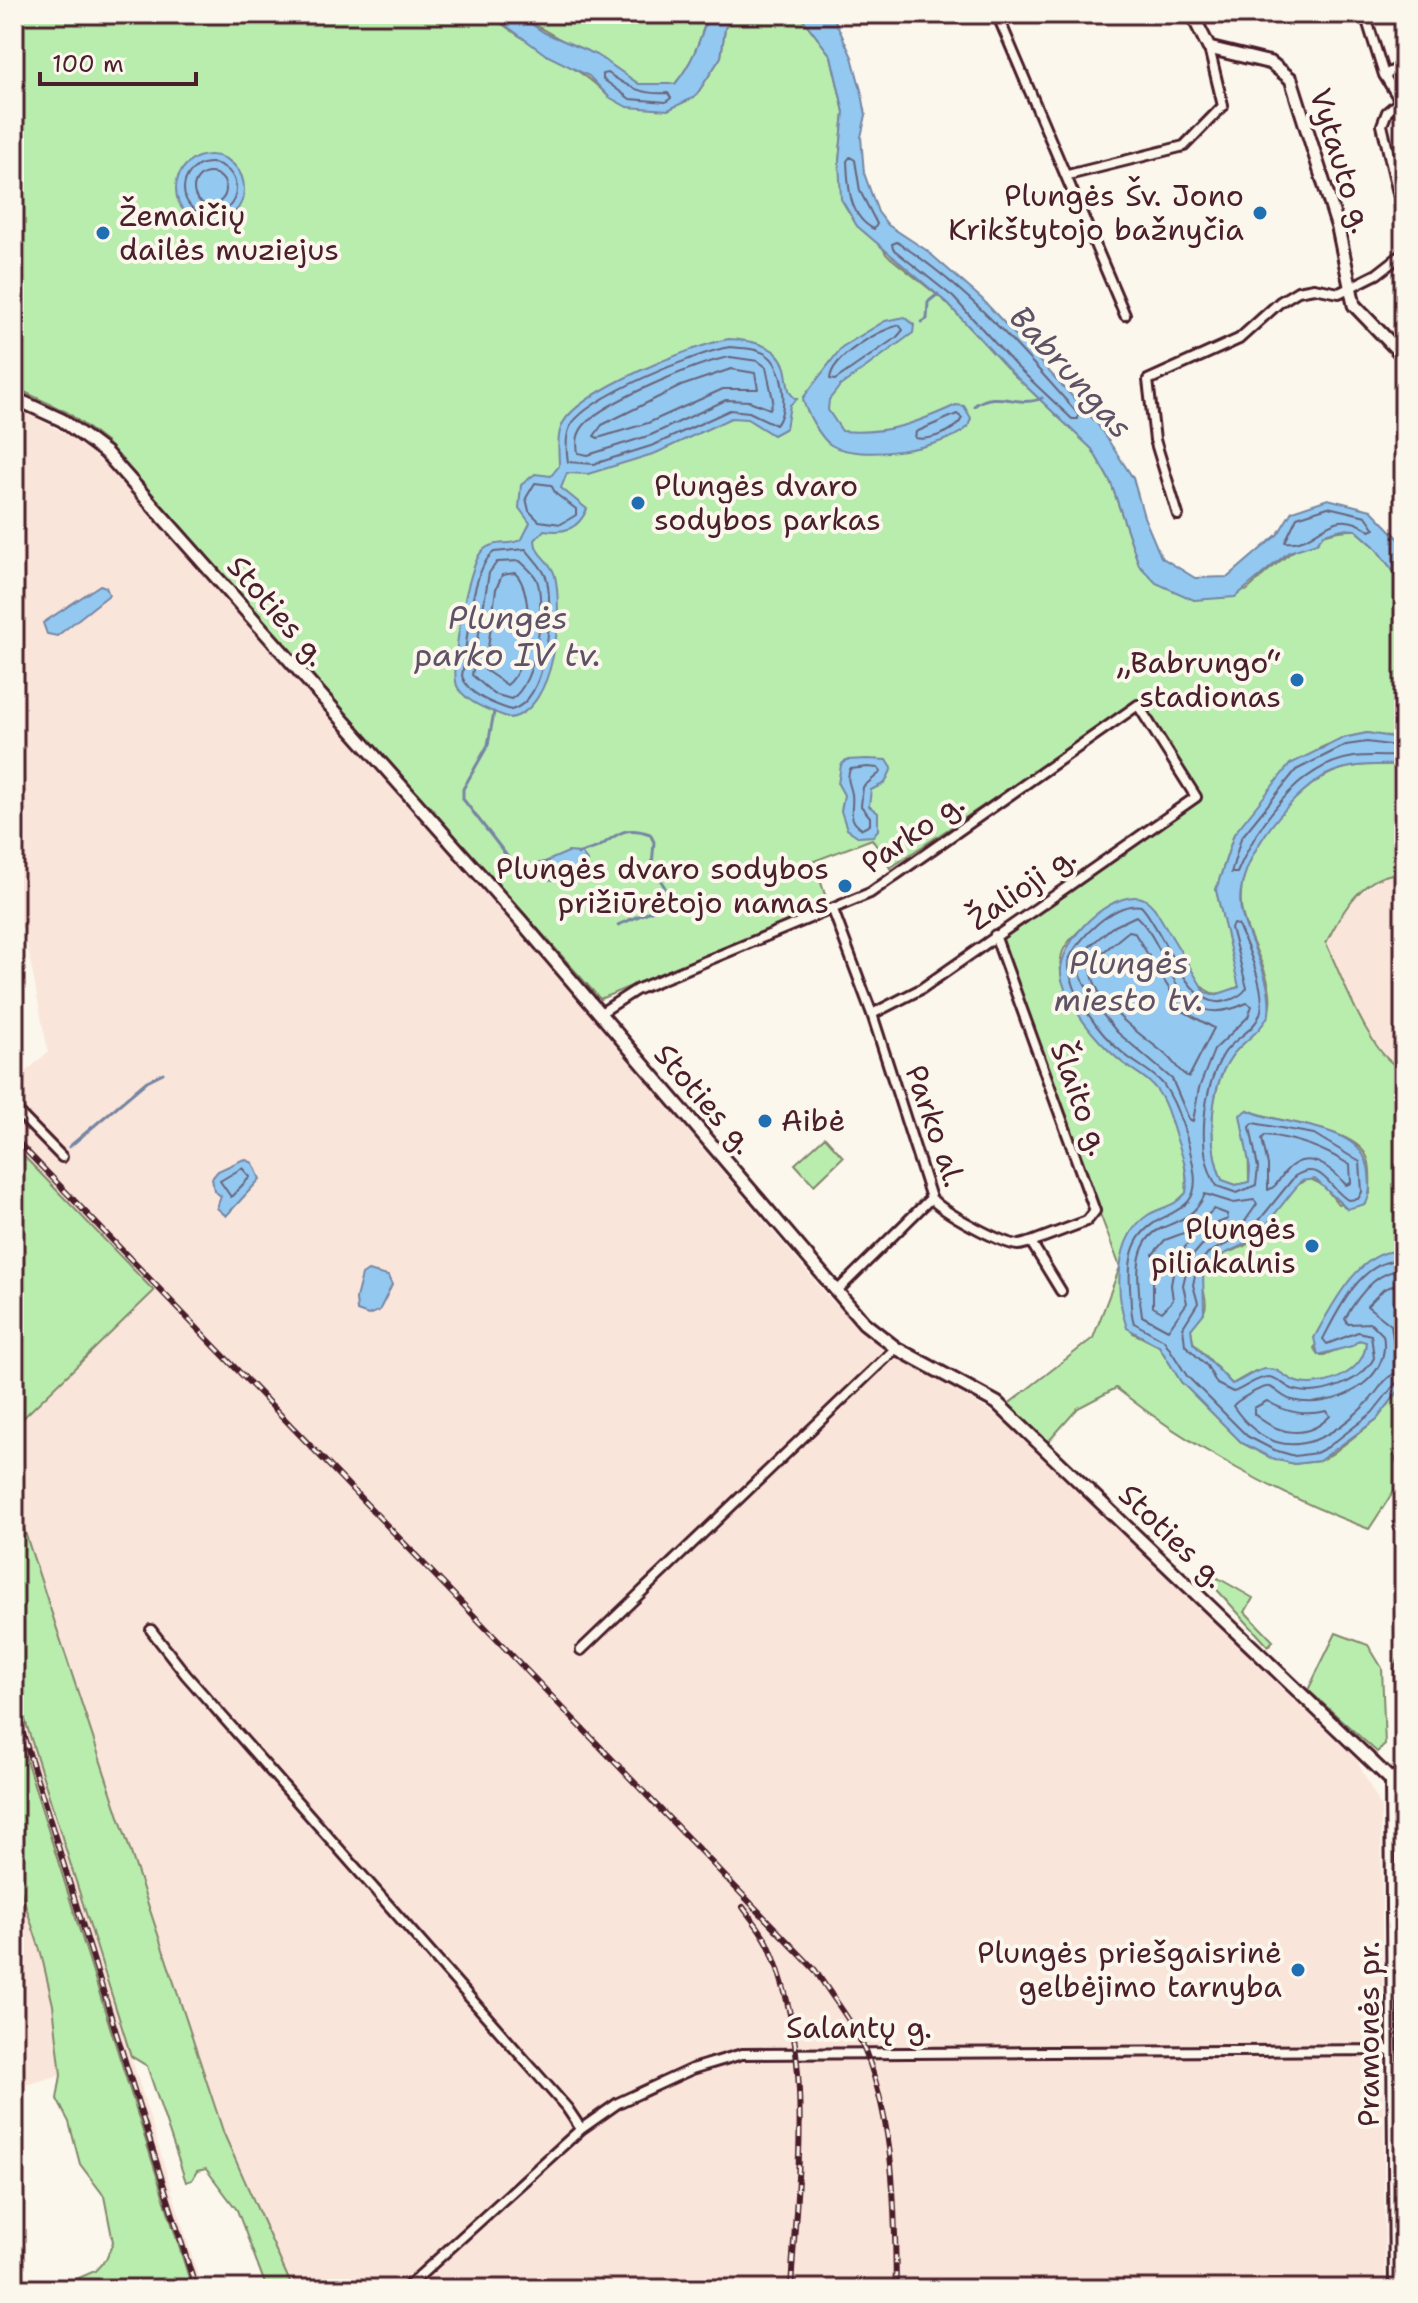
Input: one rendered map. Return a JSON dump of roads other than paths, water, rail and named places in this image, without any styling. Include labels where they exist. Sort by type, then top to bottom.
[{"type":"main road","points":[[1192,14],[1209,48]]},
{"type":"main road","name":"Vytauto g.","points":[[1209,48],[1271,63],[1291,79],[1338,228],[1350,289]]},
{"type":"main road","points":[[1350,289],[1359,311],[1392,340],[1404,357]]},
{"type":"main road","name":"Stoties g.","points":[[14,398],[62,420],[106,453],[520,920],[864,1323],[896,1348],[997,1403],[1390,1779]]},
{"type":"main road","points":[[1390,1779],[1404,1773]]},
{"type":"street","points":[[997,14],[1125,315]]},
{"type":"street","points":[[1365,14],[1384,75],[1402,104],[1387,112],[1382,125],[1404,219]]},
{"type":"street","points":[[1068,175],[1184,146],[1223,106],[1209,48]]},
{"type":"street","points":[[1384,75],[1404,66]]},
{"type":"street","points":[[1178,515],[1155,440],[1148,380],[1239,339],[1280,302],[1298,291],[1314,288],[1339,293],[1404,253]]},
{"type":"street","name":"Parko g.","points":[[599,1014],[636,990],[870,893],[1138,705],[1196,797]]},
{"type":"street","name":"Žalioji g.","points":[[872,1014],[921,989],[1196,797]]},
{"type":"street","name":"Parko al.","points":[[833,910],[872,1014],[931,1198],[940,1209],[1018,1245],[1031,1242]]},
{"type":"street","name":"Šlaito g.","points":[[995,935],[1095,1211],[1087,1221],[1031,1242]]},
{"type":"street","points":[[14,1108],[62,1157]]},
{"type":"street","points":[[836,1292],[931,1198]]},
{"type":"street","points":[[1031,1242],[1061,1291]]},
{"type":"street","points":[[581,1650],[896,1348]]},
{"type":"street","points":[[151,1630],[186,1675],[563,2104],[581,2129]]},
{"type":"street","name":"Pramonės pr.","points":[[1390,1779],[1394,2289]]},
{"type":"street","name":"Salantų g.","points":[[405,2289],[581,2129],[618,2103],[679,2074],[742,2054],[1392,2050]]},
{"type":"water","points":[[490,14],[516,14],[545,33],[597,55],[639,84],[675,84],[687,68],[708,14],[734,14],[725,28],[721,57],[695,97],[668,110],[627,107],[609,97],[589,76],[546,55]]},
{"type":"water","points":[[799,14],[832,14],[852,57],[866,115],[861,137],[864,173],[878,212],[888,225],[926,250],[982,299],[1096,422],[1133,478],[1144,517],[1161,557],[1195,578],[1228,577],[1278,534],[1292,511],[1328,499],[1371,510],[1404,544],[1404,585],[1374,546],[1356,530],[1342,529],[1324,534],[1317,543],[1289,552],[1235,597],[1194,600],[1156,583],[1139,565],[1111,483],[1092,449],[1010,371],[947,303],[857,226],[841,199],[839,161],[844,112],[831,56]]},
{"type":"water","points":[[210,155],[234,165],[244,189],[234,213],[210,223],[186,213],[176,189],[186,165]]},
{"type":"water","points":[[905,317],[914,325],[913,333],[840,386],[829,400],[828,410],[842,431],[858,432],[900,426],[956,405],[964,406],[971,418],[968,427],[940,441],[901,451],[861,452],[831,445],[814,423],[803,398],[842,347],[885,321]]},
{"type":"water","name":"Plungės parko IV tv.","points":[[729,339],[771,349],[780,358],[791,394],[797,399],[790,405],[786,428],[773,435],[747,419],[731,418],[656,453],[588,474],[567,473],[561,488],[587,509],[575,526],[558,531],[544,530],[535,540],[538,550],[553,571],[557,592],[556,634],[547,679],[538,697],[525,711],[510,718],[468,699],[458,688],[456,662],[461,619],[471,576],[477,560],[487,547],[522,539],[530,523],[519,508],[521,485],[535,474],[551,476],[559,466],[559,439],[563,423],[591,397],[639,371],[690,350]]},
{"type":"water","points":[[100,585],[106,587],[109,595],[57,636],[47,634],[43,623]]},
{"type":"water","name":"Plungės miesto tv.","points":[[1367,733],[1404,739],[1404,764],[1345,768],[1311,785],[1264,836],[1244,876],[1240,896],[1242,915],[1265,976],[1269,1014],[1261,1027],[1231,1057],[1224,1070],[1215,1101],[1212,1134],[1222,1180],[1236,1185],[1249,1182],[1250,1168],[1240,1115],[1248,1110],[1338,1135],[1353,1144],[1364,1156],[1369,1173],[1368,1200],[1366,1204],[1347,1209],[1315,1179],[1301,1181],[1255,1239],[1212,1260],[1203,1271],[1204,1313],[1191,1329],[1193,1343],[1232,1384],[1266,1369],[1276,1370],[1300,1383],[1333,1380],[1359,1361],[1366,1342],[1359,1340],[1352,1346],[1318,1355],[1314,1338],[1338,1296],[1361,1268],[1389,1252],[1404,1252],[1404,1384],[1377,1419],[1319,1461],[1294,1464],[1271,1458],[1242,1443],[1181,1382],[1159,1346],[1127,1328],[1119,1283],[1123,1251],[1137,1225],[1186,1193],[1185,1166],[1160,1095],[1148,1080],[1109,1051],[1084,1023],[1066,991],[1061,967],[1073,939],[1096,914],[1123,899],[1139,897],[1155,909],[1205,992],[1215,995],[1239,987],[1216,890],[1234,834],[1290,764],[1343,738]]},
{"type":"water","points":[[846,760],[887,760],[892,768],[885,783],[871,790],[869,806],[878,813],[878,830],[873,836],[859,837],[847,829],[841,811],[844,795],[838,784],[841,765]]},
{"type":"water","points":[[568,852],[581,853],[588,862],[564,881],[545,879],[545,862]]},
{"type":"water","points":[[244,1159],[253,1163],[260,1179],[226,1216],[217,1208],[221,1196],[214,1191],[212,1178],[218,1171]]},
{"type":"water","points":[[368,1271],[388,1276],[392,1285],[379,1311],[368,1315],[357,1311],[356,1298],[362,1275]]},
{"type":"waterway","points":[[922,322],[927,319],[928,302],[938,294]]},
{"type":"waterway","points":[[974,406],[991,399],[1033,401],[1042,398]]},
{"type":"waterway","points":[[494,712],[488,745],[463,789],[463,799],[514,865],[523,867],[548,862]]},
{"type":"waterway","points":[[578,854],[624,832],[650,834],[654,842],[652,866],[667,891],[660,907],[618,925]]},
{"type":"waterway","points":[[69,1147],[147,1081],[163,1073]]},
{"type":"waterway","points":[[14,1168],[22,1166]]},
{"type":"railway","points":[[14,1138],[815,1970],[856,2031],[876,2082],[892,2170],[896,2289]]},
{"type":"railway","points":[[14,1705],[196,2289]]},
{"type":"railway","points":[[743,1907],[770,1948],[784,1989],[793,2031],[800,2116],[791,2289]]},
{"type":"place","name":"Plungės Šv. Jono Krikštytojo bažnyčia","points":[[1260,213]]},
{"type":"place","name":"Žemaičių dailės muziejus","points":[[103,233]]},
{"type":"place","name":"Plungės dvaro sodybos parkas","points":[[638,503]]},
{"type":"place","name":"„Babrungo“ stadionas","points":[[1297,680]]},
{"type":"place","name":"Plungės dvaro sodybos prižiūrėtojo namas","points":[[845,886]]},
{"type":"place","name":"Aibė","points":[[765,1121]]},
{"type":"place","name":"Plungės piliakalnis","points":[[1312,1246]]},
{"type":"place","name":"Plungės priešgaisrinė gelbėjimo tarnyba","points":[[1298,1970]]},
{"type":"water label","name":"Babrungas","points":[[1071,372]]}]
